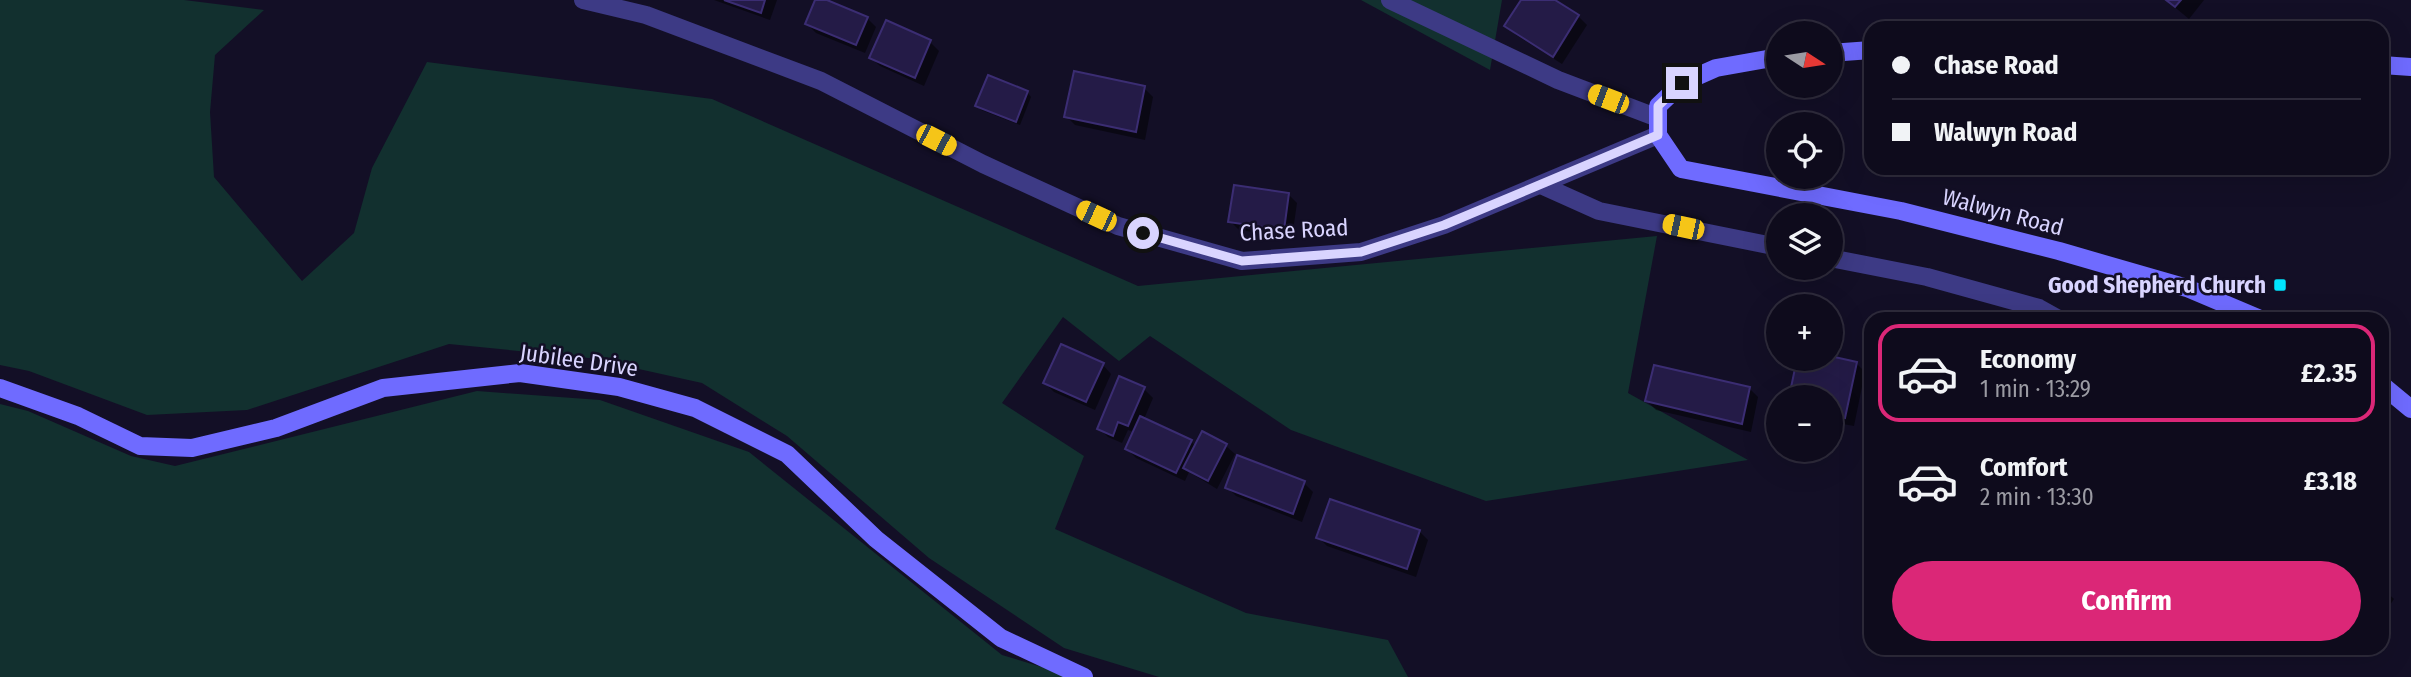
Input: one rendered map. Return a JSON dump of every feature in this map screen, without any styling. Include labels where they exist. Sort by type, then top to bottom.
[{"type":"main road","points":[[1843,52],[1864,51]]},
{"type":"main road","points":[[1658,127],[1658,106],[1682,83],[1716,68],[1766,59]]},
{"type":"main road","points":[[2389,65],[2411,67]]},
{"type":"main road","name":"Walwyn Road","points":[[1658,127],[1681,169],[1901,211],[2059,251],[2187,288],[2244,312]]},
{"type":"main road","name":"Jubilee Drive","points":[[0,388],[78,416],[140,446],[192,448],[276,428],[383,388],[520,373],[579,380],[695,408],[787,454],[876,539],[1001,638],[1084,677]]},
{"type":"main road","points":[[2389,392],[2411,409]]},
{"type":"street","name":"Chase Road","points":[[583,0],[646,15],[821,81],[983,163],[1118,226],[1242,261],[1361,252],[1444,225],[1541,185],[1658,127]]},
{"type":"street","points":[[1390,0],[1658,127]]},
{"type":"street","points":[[1541,185],[1599,211],[1766,245]]},
{"type":"street","points":[[1843,261],[1927,277],[2046,312]]},
{"type":"green space","points":[[0,0],[184,0],[264,10],[215,55],[210,112],[214,177],[302,281],[354,233],[372,168],[427,62],[712,99],[1138,286],[1657,236],[1628,393],[1748,460],[1486,501],[1291,430],[1150,336],[1119,361],[1063,317],[1002,403],[1084,456],[1055,529],[1246,613],[1388,640],[1408,677],[1159,677],[1064,648],[929,558],[787,436],[702,383],[589,358],[449,344],[247,410],[147,415],[29,371],[0,365]]},
{"type":"green space","points":[[1361,0],[1502,0],[1490,70]]},
{"type":"green space","points":[[477,391],[600,400],[749,452],[1002,655],[1075,677],[0,677],[0,404],[28,411],[131,456],[175,466]]},
{"type":"building","points":[[724,0],[765,0],[761,13]]},
{"type":"building","points":[[815,0],[827,0],[868,17],[856,45],[805,24]]},
{"type":"building","points":[[1521,0],[1555,0],[1579,15],[1553,57],[1504,26]]},
{"type":"building","points":[[2166,0],[2181,0],[2175,7]]},
{"type":"building","points":[[886,20],[931,40],[915,78],[869,58]]},
{"type":"building","points":[[1074,71],[1145,86],[1136,132],[1064,117]]},
{"type":"building","points":[[988,75],[1028,91],[1016,122],[975,106]]},
{"type":"building","points":[[1234,185],[1289,193],[1284,230],[1228,222]]},
{"type":"building","points":[[1061,344],[1104,363],[1086,402],[1043,383]]},
{"type":"building","points":[[1843,359],[1857,362],[1845,418],[1843,385],[1792,385],[1794,371],[1843,371]]},
{"type":"building","points":[[1654,365],[1750,387],[1742,424],[1645,401]]},
{"type":"building","points":[[1119,376],[1145,387],[1128,426],[1118,422],[1113,436],[1097,429]]},
{"type":"building","points":[[1140,416],[1192,440],[1176,473],[1125,449]]},
{"type":"building","points":[[1202,431],[1227,444],[1208,481],[1183,468]]},
{"type":"building","points":[[1237,455],[1305,481],[1293,514],[1225,488]]},
{"type":"building","points":[[1330,499],[1420,530],[1407,569],[1316,538]]},
{"type":"place","name":"Good Shepherd Church","points":[[2280,285]]},
{"type":"route","points":[[1143,233],[1242,261],[1361,252],[1444,225],[1658,135],[1658,106],[1682,83]]}]
